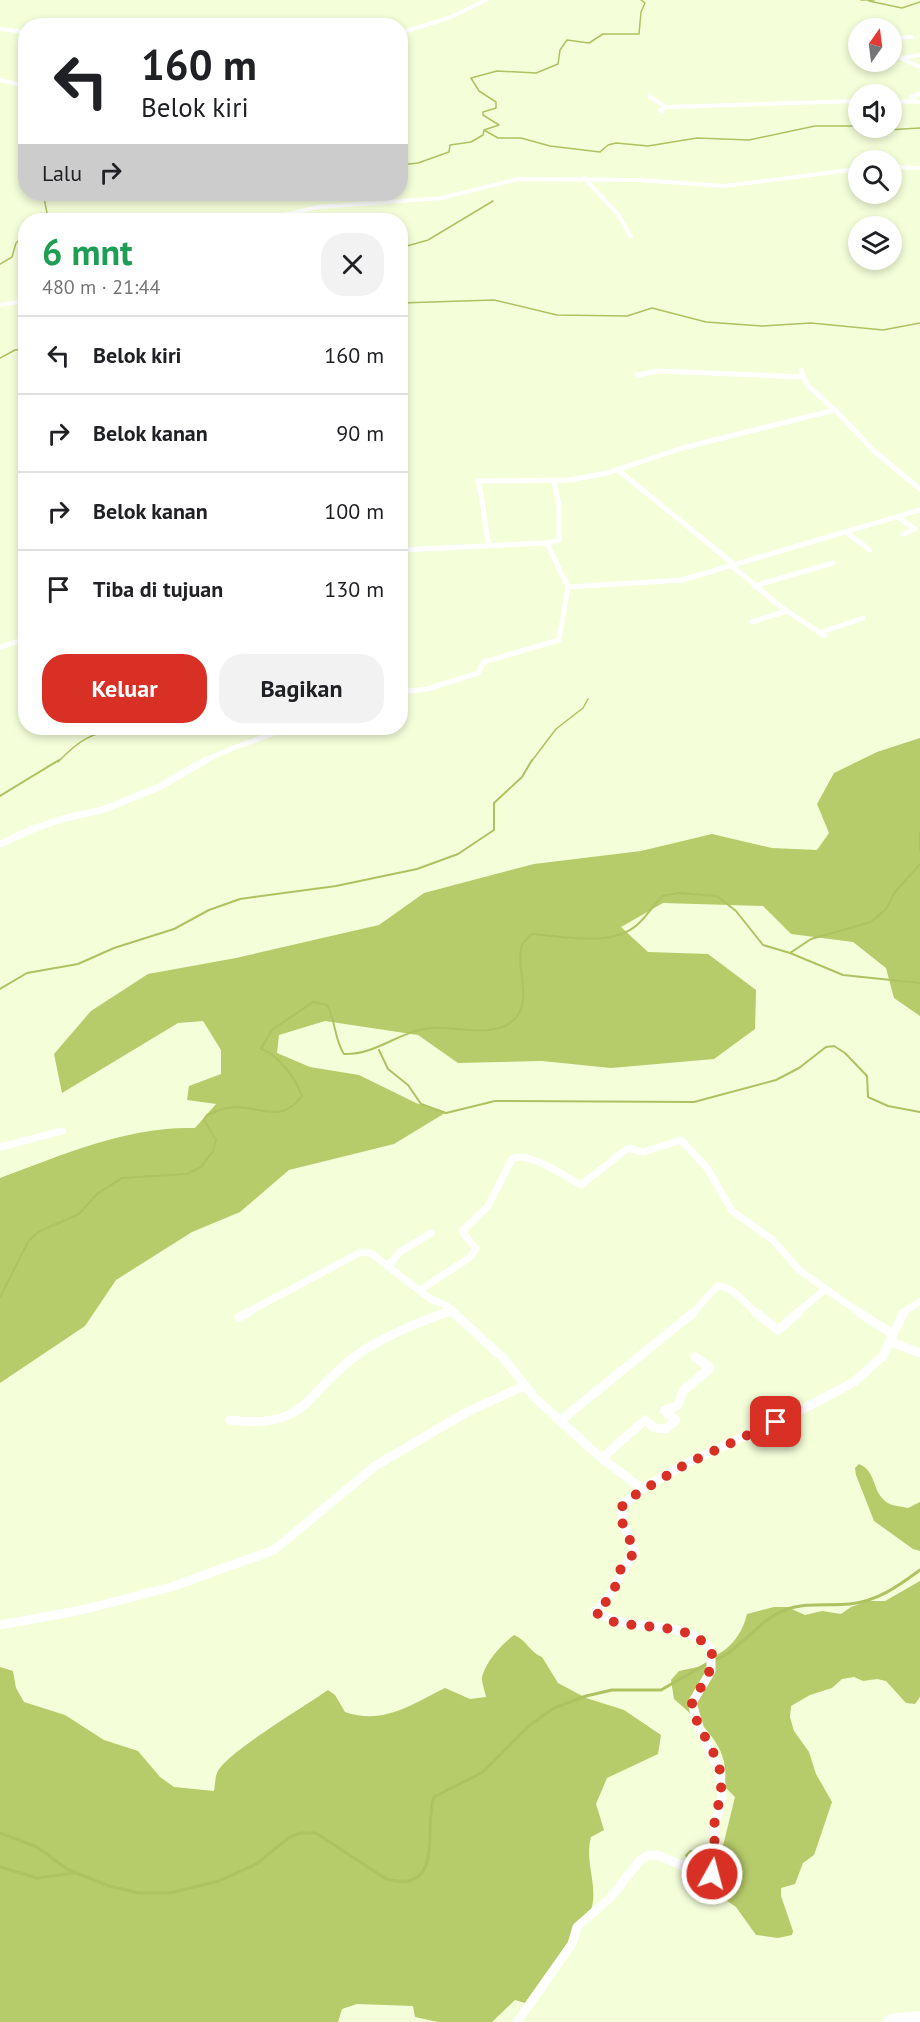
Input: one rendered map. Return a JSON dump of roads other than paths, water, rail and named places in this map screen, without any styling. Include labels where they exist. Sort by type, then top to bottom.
[{"type":"main road","points":[[890,2022],[920,2019]]},
{"type":"street","points":[[408,30],[451,17],[486,0]]},
{"type":"street","points":[[0,29],[18,31]]},
{"type":"street","points":[[902,37],[912,37]]},
{"type":"street","points":[[902,58],[920,55]]},
{"type":"street","points":[[902,58],[920,67]]},
{"type":"street","points":[[0,80],[18,84]]},
{"type":"street","points":[[919,102],[911,97],[920,94]]},
{"type":"street","points":[[649,96],[666,107],[848,101]]},
{"type":"street","points":[[902,101],[919,102]]},
{"type":"street","points":[[662,112],[660,110],[668,110],[666,107]]},
{"type":"street","points":[[902,167],[920,168]]},
{"type":"street","points":[[408,200],[442,198],[518,179],[584,178],[724,186],[848,170]]},
{"type":"street","points":[[584,178],[618,214],[632,237]]},
{"type":"street","points":[[292,213],[318,207],[401,201]]},
{"type":"street","points":[[0,305],[18,302]]},
{"type":"street","points":[[801,370],[807,385],[835,410],[873,450],[920,489]]},
{"type":"street","points":[[637,375],[658,371],[804,377]]},
{"type":"street","points":[[489,545],[482,516],[485,506],[478,481],[554,482],[617,469],[686,447],[835,410]]},
{"type":"street","points":[[617,469],[735,566],[754,586],[822,634],[863,618]]},
{"type":"street","points":[[408,550],[547,543],[559,540],[559,505],[554,482]]},
{"type":"street","points":[[568,587],[654,584],[682,580],[920,510]]},
{"type":"street","points":[[898,517],[915,529],[903,534]]},
{"type":"street","points":[[846,532],[870,550]]},
{"type":"street","points":[[408,690],[427,689],[478,673],[484,662],[559,640],[565,616],[568,587],[547,543]]},
{"type":"street","points":[[754,586],[833,563]]},
{"type":"street","points":[[752,622],[787,611]]},
{"type":"street","points":[[0,647],[18,641]]},
{"type":"street","points":[[0,844],[33,829],[65,818],[102,810],[159,787],[227,748],[257,741],[270,735]]},
{"type":"street","points":[[0,1148],[47,1137],[62,1131]]},
{"type":"street","points":[[420,1290],[469,1258],[475,1245],[462,1231],[488,1206],[512,1159],[517,1156],[529,1157],[581,1185],[614,1156],[628,1148],[643,1152],[681,1140],[707,1168],[732,1211],[773,1240],[800,1271],[824,1290],[891,1337],[920,1353]]},
{"type":"street","points":[[389,1265],[400,1252],[431,1233]]},
{"type":"street","points":[[239,1317],[361,1252],[371,1253],[420,1290],[452,1310],[504,1359],[524,1386],[560,1421],[642,1489]]},
{"type":"street","points":[[560,1421],[677,1327],[705,1302],[717,1286],[728,1288],[771,1327],[778,1330],[824,1290]]},
{"type":"street","points":[[517,2022],[572,1944],[578,1927],[610,1897],[640,1860],[649,1855],[657,1855],[706,1875],[712,1874],[718,1868],[714,1827],[722,1797],[720,1771],[700,1730],[692,1703],[709,1673],[712,1653],[707,1644],[688,1633],[608,1619],[595,1611],[608,1600],[621,1568],[635,1552],[622,1522],[621,1508],[642,1489],[686,1464],[851,1384],[883,1355],[897,1319],[908,1308],[920,1301]]},
{"type":"street","points":[[230,1420],[261,1424],[285,1420],[310,1402],[338,1371],[369,1347],[407,1327],[452,1310]]},
{"type":"street","points":[[602,1458],[645,1420],[656,1428],[666,1430],[676,1420],[664,1411],[678,1405],[683,1391],[711,1368],[695,1357]]},
{"type":"street","points":[[0,1625],[82,1610],[171,1587],[274,1550],[375,1466],[467,1412],[524,1386]]},
{"type":"waterway","points":[[484,130],[499,125],[483,115],[483,112],[496,108],[496,102],[479,91],[471,78],[497,71],[536,73],[558,64],[560,50],[567,40],[589,43],[603,34],[639,34],[641,12],[645,3],[641,0]]},
{"type":"waterway","points":[[861,0],[874,0]]},
{"type":"waterway","points":[[869,1],[902,8],[920,2]]},
{"type":"waterway","points":[[484,130],[498,138],[521,138],[550,146],[600,152],[608,145],[616,143],[648,146],[697,138],[749,140],[815,126],[853,126],[870,131],[920,128]]},
{"type":"waterway","points":[[408,164],[449,152],[450,145],[471,142],[483,135],[484,130]]},
{"type":"waterway","points":[[45,201],[47,213]]},
{"type":"waterway","points":[[408,246],[428,240],[493,201]]},
{"type":"waterway","points":[[0,264],[12,257],[18,241]]},
{"type":"waterway","points":[[408,303],[494,300],[557,315],[627,316],[652,308],[706,322],[762,326],[811,323],[883,330],[920,323]]},
{"type":"waterway","points":[[0,358],[18,350]]},
{"type":"waterway","points":[[531,762],[556,729],[583,708],[588,699]]},
{"type":"waterway","points":[[58,762],[72,748],[95,735]]},
{"type":"waterway","points":[[0,796],[59,760]]},
{"type":"waterway","points":[[0,989],[27,973],[78,964],[114,948],[174,929],[209,910],[240,899],[336,886],[417,869],[458,854],[494,830],[494,803],[522,777],[532,760]]},
{"type":"waterway","points":[[920,832],[920,851]]},
{"type":"waterway","points":[[790,953],[811,939],[871,922],[886,909],[895,892],[920,864]]},
{"type":"waterway","points":[[0,1297],[28,1242],[38,1232],[79,1214],[97,1194],[122,1178],[187,1174],[201,1167],[213,1151],[216,1140],[204,1120],[207,1115],[224,1108],[235,1107],[279,1112],[294,1105],[302,1096],[295,1082],[274,1056],[261,1049],[272,1030],[313,1002],[327,1005],[344,1054],[367,1051],[420,1030],[443,1028],[481,1031],[505,1026],[514,1019],[523,1002],[520,960],[522,945],[531,934],[586,939],[614,936],[637,925],[662,896],[678,893],[717,896],[736,911],[763,945],[790,953]]},
{"type":"waterway","points":[[790,953],[843,975],[920,983]]},
{"type":"waterway","points":[[379,1050],[388,1069],[408,1085],[421,1104],[446,1113],[495,1101],[694,1102],[776,1080],[799,1068],[826,1047],[834,1046],[845,1053],[867,1076],[868,1097],[888,1106],[920,1112]]},
{"type":"waterway","points":[[713,1661],[732,1650],[766,1621],[785,1610],[801,1606],[850,1604],[870,1600],[896,1587],[920,1570]]},
{"type":"waterway","points":[[0,1833],[37,1847],[67,1869],[109,1886],[139,1893],[170,1893],[219,1881],[256,1864],[290,1837],[300,1833],[316,1833],[386,1879],[405,1881],[417,1877],[425,1868],[434,1797],[483,1772],[530,1725],[554,1708],[586,1696],[612,1690],[661,1690],[708,1663]]},
{"type":"waterway","points":[[0,1867],[37,1878],[75,1873]]}]
